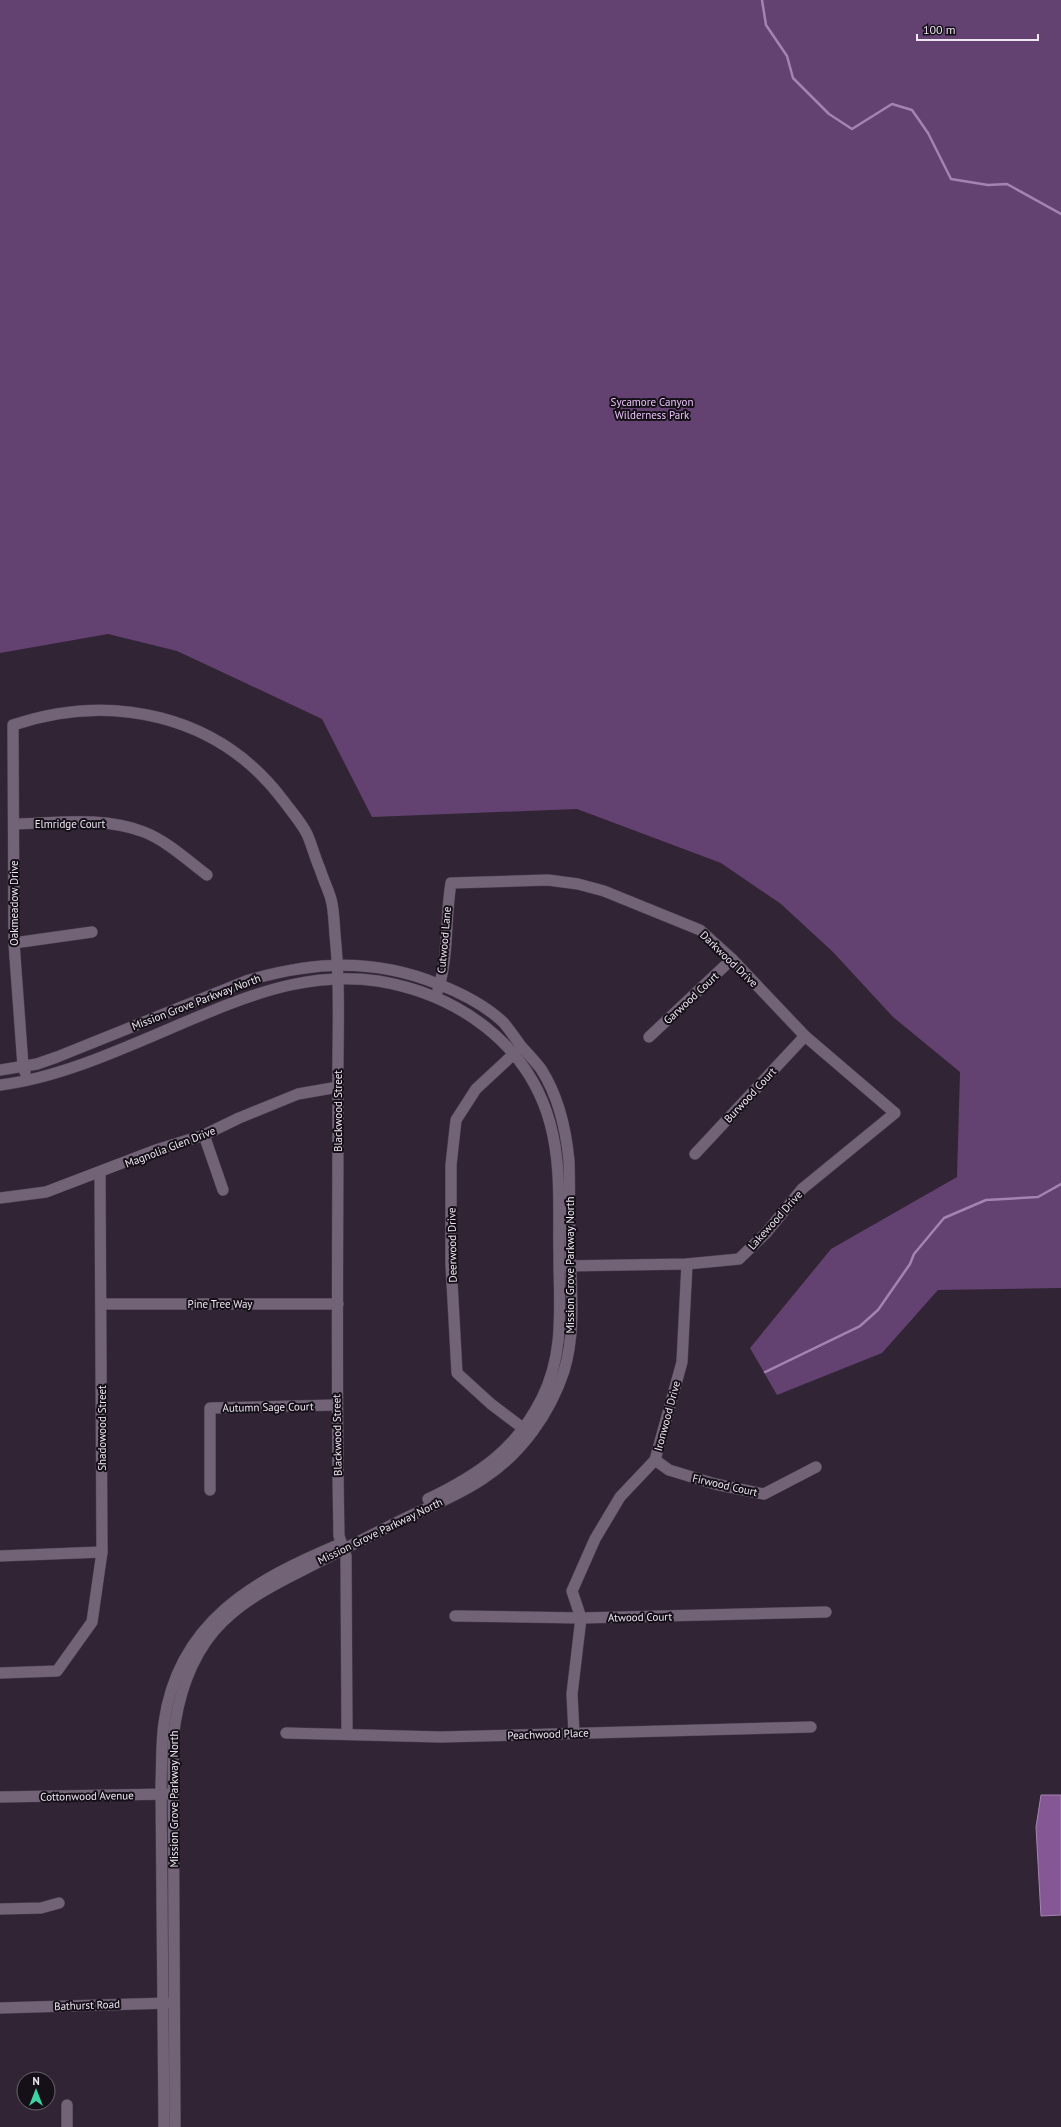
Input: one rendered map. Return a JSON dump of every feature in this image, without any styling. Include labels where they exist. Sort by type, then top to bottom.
[{"type":"street","name":"Blackwood Street","points":[[13,726],[48,714],[86,710],[117,710],[138,713],[186,726],[208,736],[229,749],[268,782],[294,814],[307,834],[331,899],[340,979],[336,1406],[338,1536],[346,1556],[346,1734]]},
{"type":"street","name":"Oakmeadow Drive","points":[[13,726],[14,943],[23,1066],[28,1078]]},
{"type":"street","name":"Elmridge Court","points":[[14,824],[97,822],[122,825],[145,832],[164,843],[207,875]]},
{"type":"street","name":"Darkwood Drive","points":[[451,883],[548,880],[578,884],[604,891],[700,930],[732,959],[805,1036],[895,1113]]},
{"type":"street","name":"Cutwood Lane","points":[[436,996],[440,985],[451,883]]},
{"type":"street","points":[[14,943],[92,932]]},
{"type":"street","name":"Garwood Court","points":[[649,1037],[732,959]]},
{"type":"street","name":"Mission Grove Parkway North","points":[[0,1070],[37,1064],[69,1053],[246,981],[288,969],[338,965],[362,965],[406,972],[458,991],[490,1012],[502,1022],[538,1090],[550,1124],[558,1172],[560,1337],[550,1380],[527,1431]]},
{"type":"street","name":"Mission Grove Parkway North","points":[[0,1085],[28,1078],[55,1074],[272,988],[297,983],[340,979],[378,981],[436,996],[462,1009],[518,1050],[540,1069],[549,1083],[557,1101],[567,1140],[569,1161],[571,1333],[565,1369],[549,1406],[527,1431],[495,1460],[474,1475],[342,1546],[259,1593],[226,1619],[213,1632],[192,1668],[178,1706],[173,1739],[168,1794],[169,2003],[175,2127]]},
{"type":"street","name":"Burwood Court","points":[[695,1154],[805,1036]]},
{"type":"street","name":"Deerwood Drive","points":[[518,1050],[476,1090],[456,1120],[451,1165],[452,1264],[457,1373],[491,1404],[527,1431]]},
{"type":"street","name":"Magnolia Glen Drive","points":[[0,1198],[46,1192],[100,1173],[156,1150],[204,1136],[239,1118],[298,1094],[338,1087]]},
{"type":"street","name":"Lakewood Drive","points":[[559,1266],[687,1264],[739,1259],[766,1233],[802,1189],[895,1113]]},
{"type":"street","points":[[204,1136],[223,1190]]},
{"type":"street","name":"Shadowood Street","points":[[0,1673],[56,1671],[92,1622],[102,1552],[102,1304],[100,1173]]},
{"type":"street","name":"Ironwood Drive","points":[[574,1733],[572,1694],[581,1618],[572,1590],[595,1539],[620,1498],[655,1460],[682,1362],[687,1264]]},
{"type":"street","name":"Pine Tree Way","points":[[102,1304],[338,1304]]},
{"type":"street","name":"Autumn Sage Court","points":[[210,1490],[210,1408],[336,1406]]},
{"type":"street","name":"Firwood Court","points":[[655,1460],[669,1470],[715,1484],[764,1494],[816,1466]]},
{"type":"street","points":[[0,1556],[102,1552]]},
{"type":"street","name":"Atwood Court","points":[[455,1616],[581,1618],[826,1612]]},
{"type":"street","name":"Peachwood Place","points":[[286,1733],[441,1737],[811,1728]]},
{"type":"street","name":"Cottonwood Avenue","points":[[0,1797],[168,1794]]},
{"type":"street","points":[[0,1910],[41,1908],[60,1903]]},
{"type":"street","name":"Mission Grove Parkway North","points":[[164,2127],[169,2003]]},
{"type":"street","name":"Bathurst Road","points":[[0,2008],[169,2003]]},
{"type":"street","points":[[67,2106],[67,2127]]},
{"type":"green space","name":"Sycamore Canyon Wilderness Park","points":[[0,0],[1061,0],[1061,1288],[938,1290],[882,1353],[777,1395],[750,1348],[831,1249],[957,1177],[960,1072],[893,1017],[833,952],[781,904],[721,863],[577,809],[372,817],[322,719],[177,651],[108,634],[0,653]]},
{"type":"shaded area","points":[[1041,1795],[1061,1795],[1061,1915],[1041,1916],[1036,1827]]},
{"type":"waterway","points":[[762,0],[766,25],[787,56],[793,78],[829,114],[852,129],[892,104],[912,110],[928,133],[951,179],[988,185],[1007,184],[1061,214]]},
{"type":"waterway","points":[[765,1372],[860,1326],[878,1310],[910,1264],[914,1254],[944,1218],[986,1200],[1038,1197],[1061,1184]]}]
